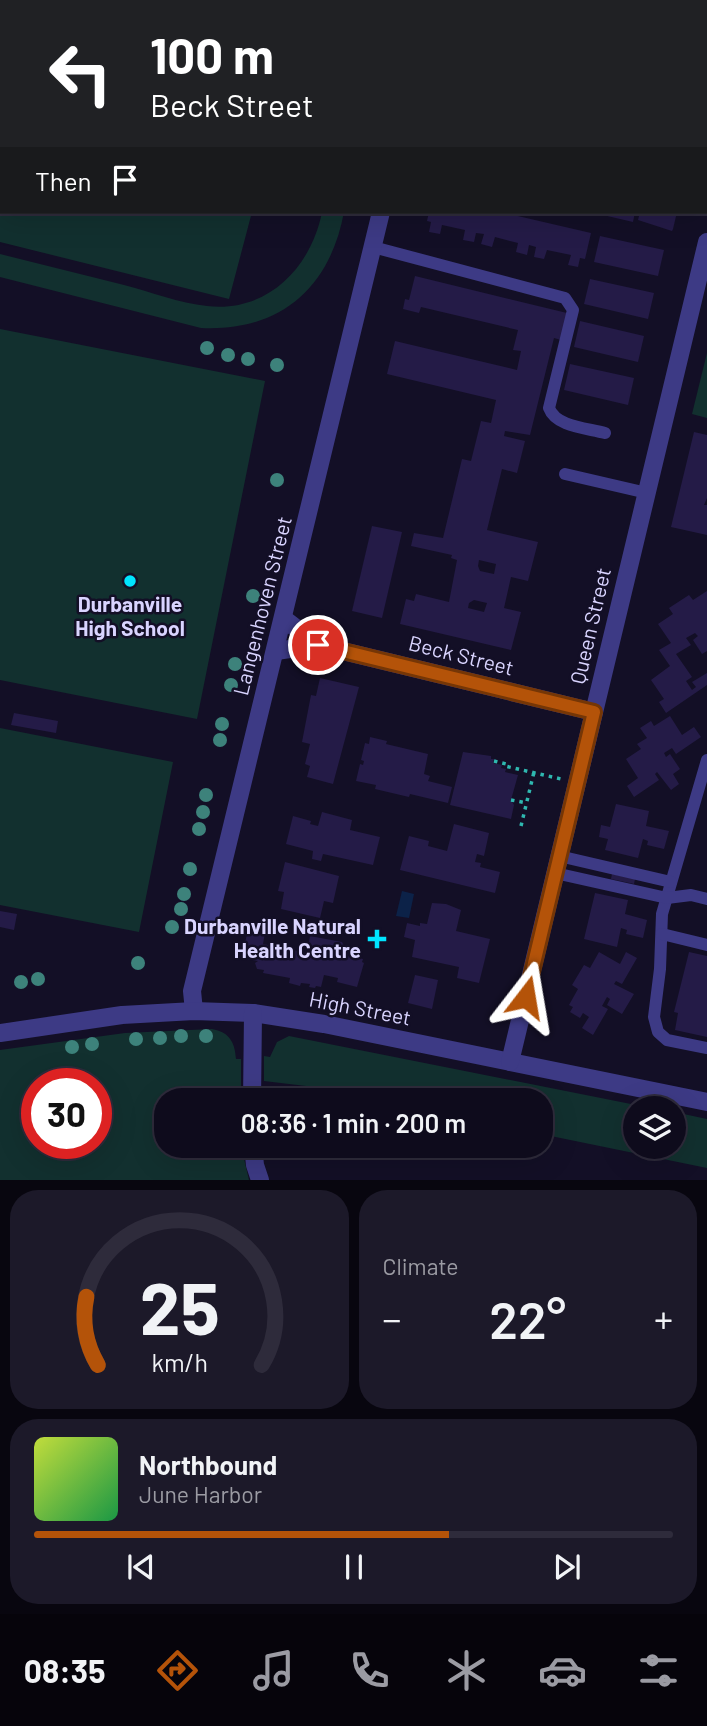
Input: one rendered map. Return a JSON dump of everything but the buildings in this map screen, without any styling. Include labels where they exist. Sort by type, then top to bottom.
[{"type":"street","name":"Langenhoven Street","points":[[194,1011],[192,992],[381,214]]},
{"type":"street","name":"Queen Street","points":[[510,1062],[707,242]]},
{"type":"street","name":"Beck Street","points":[[284,619],[318,645]]},
{"type":"street","name":"Beck Street","points":[[276,651],[318,645],[594,712]]},
{"type":"street","name":"High Street","points":[[0,1033],[122,1015],[194,1011],[253,1013],[324,1024],[707,1102]]},
{"type":"street","points":[[253,1013],[253,1088]]},
{"type":"street","points":[[254,1158],[260,1180]]},
{"type":"lane","points":[[373,247],[565,298],[572,310],[551,412],[559,421],[605,433]]},
{"type":"lane","points":[[565,474],[647,493]]},
{"type":"lane","points":[[707,760],[662,914],[660,969],[654,1009],[655,1025],[667,1040],[707,1048]]},
{"type":"lane","points":[[557,865],[671,882]]},
{"type":"lane","points":[[557,865],[667,898],[691,895],[707,899]]},
{"type":"lane","points":[[662,934],[707,945]]},
{"type":"path","points":[[494,761],[563,779]]},
{"type":"path","points":[[522,825],[534,772]]},
{"type":"path","points":[[511,800],[527,803]]},
{"type":"green space","points":[[0,214],[251,214],[229,299],[0,242]]},
{"type":"green space","points":[[321,214],[343,214],[327,263],[297,300],[277,313],[255,322],[229,327],[201,328],[0,277],[0,254],[186,302],[229,306],[249,302],[283,283],[308,251]]},
{"type":"green space","points":[[0,329],[265,381],[197,719],[0,680]]},
{"type":"green space","points":[[707,353],[707,418],[692,414]]},
{"type":"green space","points":[[0,728],[173,762],[139,932],[0,905]]},
{"type":"green space","points":[[212,1029],[223,1033],[230,1039],[236,1059],[241,1059],[241,1088],[154,1088],[154,1158],[244,1158],[249,1180],[0,1180],[0,1050],[125,1033]]},
{"type":"green space","points":[[289,1036],[550,1088],[315,1088],[264,1081],[264,1056],[270,1057],[277,1042]]},
{"type":"green space","points":[[553,1089],[623,1102],[623,1151],[553,1136]]},
{"type":"green space","points":[[686,1115],[707,1119],[707,1168],[663,1159],[686,1159]]},
{"type":"water","points":[[402,891],[414,894],[409,918],[396,916]]},
{"type":"place","name":"Durbanville High School","points":[[130,581]]},
{"type":"place","name":"Durbanville Natural Health Centre","points":[[377,939]]},
{"type":"route","points":[[318,645],[594,712],[526,997]]}]
